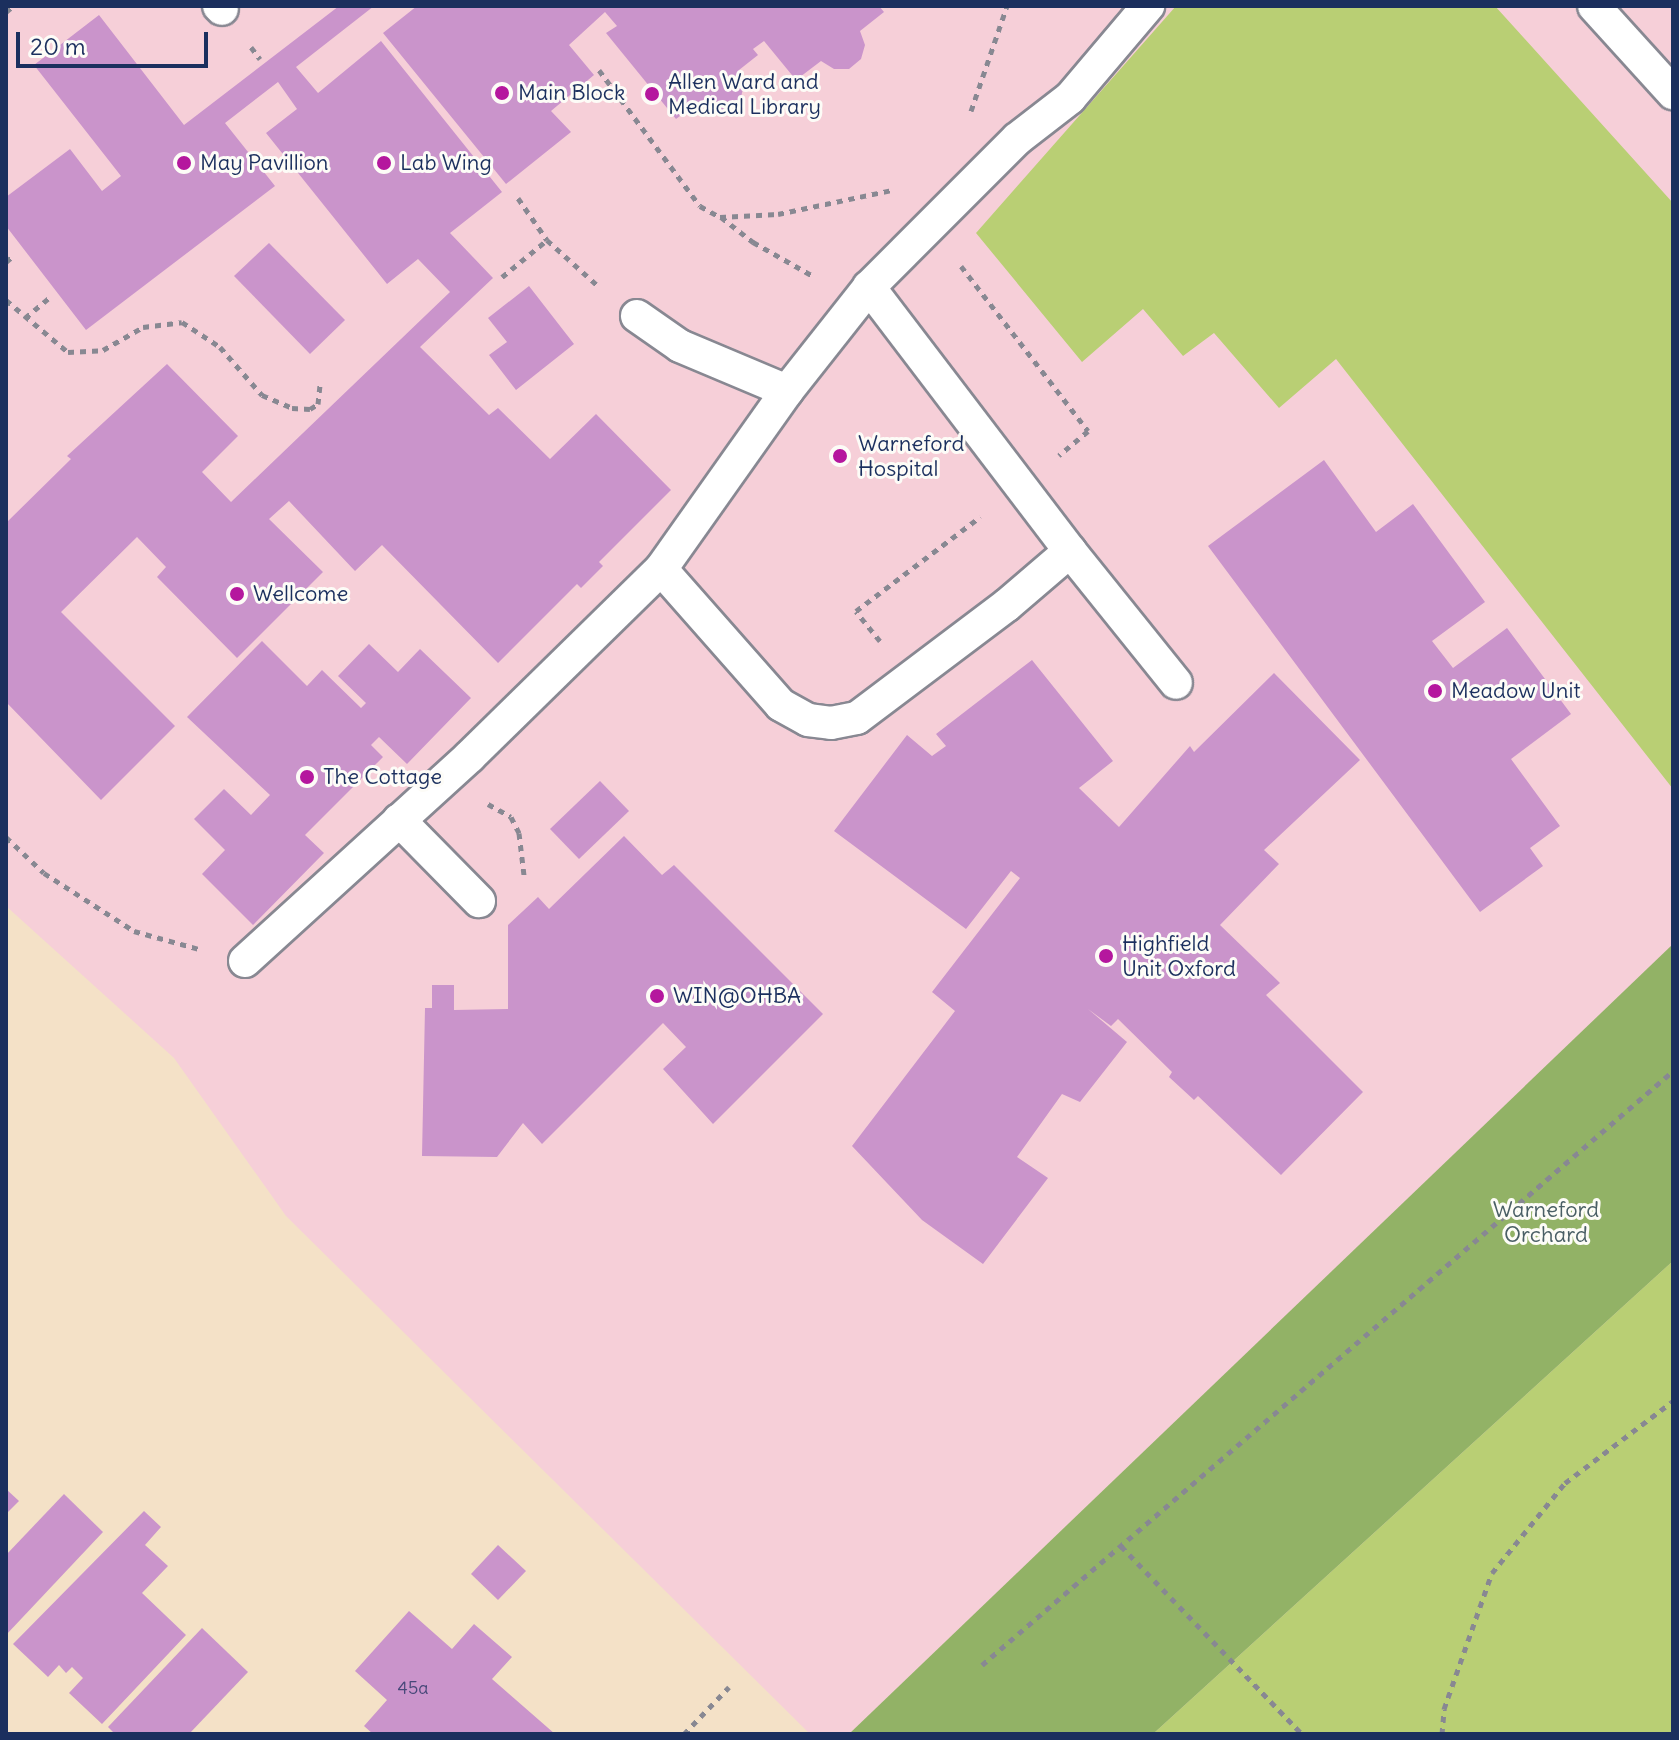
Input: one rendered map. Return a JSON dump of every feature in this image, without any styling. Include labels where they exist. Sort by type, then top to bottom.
[{"type":"lane","points":[[245,961],[399,820],[661,569],[787,391],[864,294],[1017,139],[1070,98],[1148,6]]},
{"type":"lane","points":[[1594,6],[1673,93]]},
{"type":"lane","points":[[864,294],[1176,683]]},
{"type":"lane","points":[[637,316],[680,346],[787,391]]},
{"type":"lane","points":[[661,569],[781,705],[808,720],[831,723],[857,718],[1070,551]]},
{"type":"lane","points":[[399,820],[479,901]]},
{"type":"path","points":[[6,12],[13,6]]},
{"type":"path","points":[[970,114],[1007,6]]},
{"type":"path","points":[[599,70],[700,206],[753,242],[864,294]]},
{"type":"path","points":[[720,217],[778,214],[853,202],[895,188]]},
{"type":"path","points":[[518,198],[547,240],[637,316]]},
{"type":"path","points":[[502,277],[547,240]]},
{"type":"path","points":[[6,262],[13,256]]},
{"type":"path","points":[[955,259],[1088,431],[1056,457]]},
{"type":"path","points":[[25,318],[49,298]]},
{"type":"path","points":[[6,300],[50,343],[79,353],[103,350],[143,327],[182,322],[220,347],[262,395],[292,408],[310,409],[318,404],[320,385]]},
{"type":"path","points":[[890,655],[856,611],[985,513]]},
{"type":"path","points":[[488,795],[487,803],[511,817],[519,833],[525,888]]},
{"type":"path","points":[[6,837],[44,873],[134,931],[245,961]]},
{"type":"path","points":[[982,1665],[1673,1071]]},
{"type":"path","points":[[1442,1734],[1444,1709],[1492,1573],[1565,1483],[1673,1401]]},
{"type":"path","points":[[1121,1546],[1302,1734]]},
{"type":"path","points":[[684,1734],[729,1687]]},
{"type":"shaded area","name":"Warneford Hospital","points":[[6,6],[1673,6],[1673,1219],[1122,1734],[810,1734],[286,1216],[174,1058],[6,906]]},
{"type":"green space","points":[[1176,6],[1495,6],[1673,203],[1673,789],[1336,359],[1279,408],[1214,333],[1183,356],[1143,309],[1082,362],[976,233]]},
{"type":"green space","name":"Warneford Orchard","points":[[1673,944],[1673,1261],[1153,1734],[849,1734]]},
{"type":"green space","points":[[1673,1261],[1673,1734],[1153,1734]]},
{"type":"building","points":[[339,6],[374,6],[296,67],[318,93],[381,41],[502,192],[450,233],[493,278],[420,347],[489,415],[498,408],[550,459],[596,414],[671,490],[599,562],[603,566],[581,588],[577,584],[498,663],[382,545],[355,571],[289,501],[269,519],[323,572],[237,658],[157,577],[166,567],[137,537],[61,612],[175,726],[101,800],[6,702],[6,523],[71,459],[67,456],[167,364],[238,436],[202,472],[231,502],[450,292],[418,259],[387,284],[266,133],[297,109],[278,82],[225,123],[275,186],[86,330],[6,226],[6,197],[70,149],[102,191],[121,176],[34,65],[99,15],[184,125]]},
{"type":"building","name":"Main Block","points":[[417,6],[879,6],[884,12],[860,31],[865,45],[861,59],[849,69],[834,69],[821,61],[796,80],[764,41],[753,49],[758,55],[739,70],[744,85],[740,101],[727,111],[711,112],[697,103],[676,119],[606,33],[617,26],[605,12],[569,45],[594,75],[551,111],[571,132],[506,184],[383,33]]},
{"type":"building","points":[[269,243],[345,320],[310,354],[234,276]]},
{"type":"building","points":[[529,286],[574,344],[516,390],[489,355],[507,342],[488,318]]},
{"type":"building","name":"Meadow Unit","points":[[1324,460],[1376,532],[1413,504],[1485,602],[1432,641],[1453,668],[1507,628],[1571,714],[1511,759],[1560,826],[1530,848],[1543,866],[1480,912],[1208,546]]},
{"type":"building","name":"The Cottage","points":[[262,641],[307,686],[322,670],[361,708],[366,703],[338,676],[369,644],[398,672],[420,649],[471,698],[407,764],[379,737],[371,745],[383,757],[305,835],[324,853],[253,925],[202,874],[225,850],[194,819],[224,789],[251,815],[270,795],[187,717]]},
{"type":"building","name":"Highfield Unit Oxford","points":[[1032,660],[1113,761],[1079,788],[1119,827],[1190,746],[1194,752],[1274,673],[1360,760],[1264,850],[1279,864],[1220,925],[1280,983],[1266,995],[1363,1092],[1281,1175],[1198,1096],[1194,1100],[1169,1077],[1172,1072],[1118,1019],[1111,1026],[1088,1009],[1127,1042],[1080,1102],[1062,1094],[1017,1157],[1048,1178],[983,1264],[922,1220],[852,1146],[955,1011],[932,992],[1020,878],[1011,871],[966,929],[834,831],[907,735],[932,756],[946,746],[936,734]]},
{"type":"building","points":[[600,781],[629,811],[579,859],[550,829]]},
{"type":"building","name":"WIN@OHBA","points":[[624,836],[662,875],[674,865],[823,1014],[713,1124],[663,1069],[686,1047],[663,1023],[542,1144],[523,1123],[497,1157],[422,1156],[425,1008],[432,1008],[432,985],[454,985],[454,1010],[508,1009],[508,925],[538,897],[549,909]]},
{"type":"building","points":[[6,1489],[19,1501],[6,1514]]},
{"type":"building","points":[[64,1494],[103,1532],[6,1635],[6,1555]]},
{"type":"building","points":[[144,1511],[161,1527],[145,1545],[168,1566],[142,1593],[186,1635],[102,1724],[69,1693],[83,1678],[72,1667],[66,1673],[59,1665],[48,1677],[13,1644]]},
{"type":"building","points":[[498,1545],[526,1571],[498,1600],[471,1574]]},
{"type":"building","points":[[409,1611],[452,1649],[474,1624],[512,1657],[492,1679],[555,1734],[373,1734],[364,1726],[387,1700],[355,1671]]},
{"type":"building","points":[[202,1628],[248,1672],[189,1734],[115,1734],[108,1727]]},
{"type":"place","name":"Main Block","points":[[502,93]]},
{"type":"place","name":"Allen Ward and Medical Library","points":[[652,94]]},
{"type":"place","name":"May Pavillion","points":[[184,163]]},
{"type":"place","name":"Lab Wing","points":[[384,163]]},
{"type":"place","name":"Warneford Hospital","points":[[840,456]]},
{"type":"place","name":"Wellcome","points":[[237,594]]},
{"type":"place","name":"Meadow Unit","points":[[1435,691]]},
{"type":"place","name":"The Cottage","points":[[307,777]]},
{"type":"place","name":"Highfield Unit Oxford","points":[[1106,956]]},
{"type":"place","name":"WIN@OHBA","points":[[657,996]]}]
